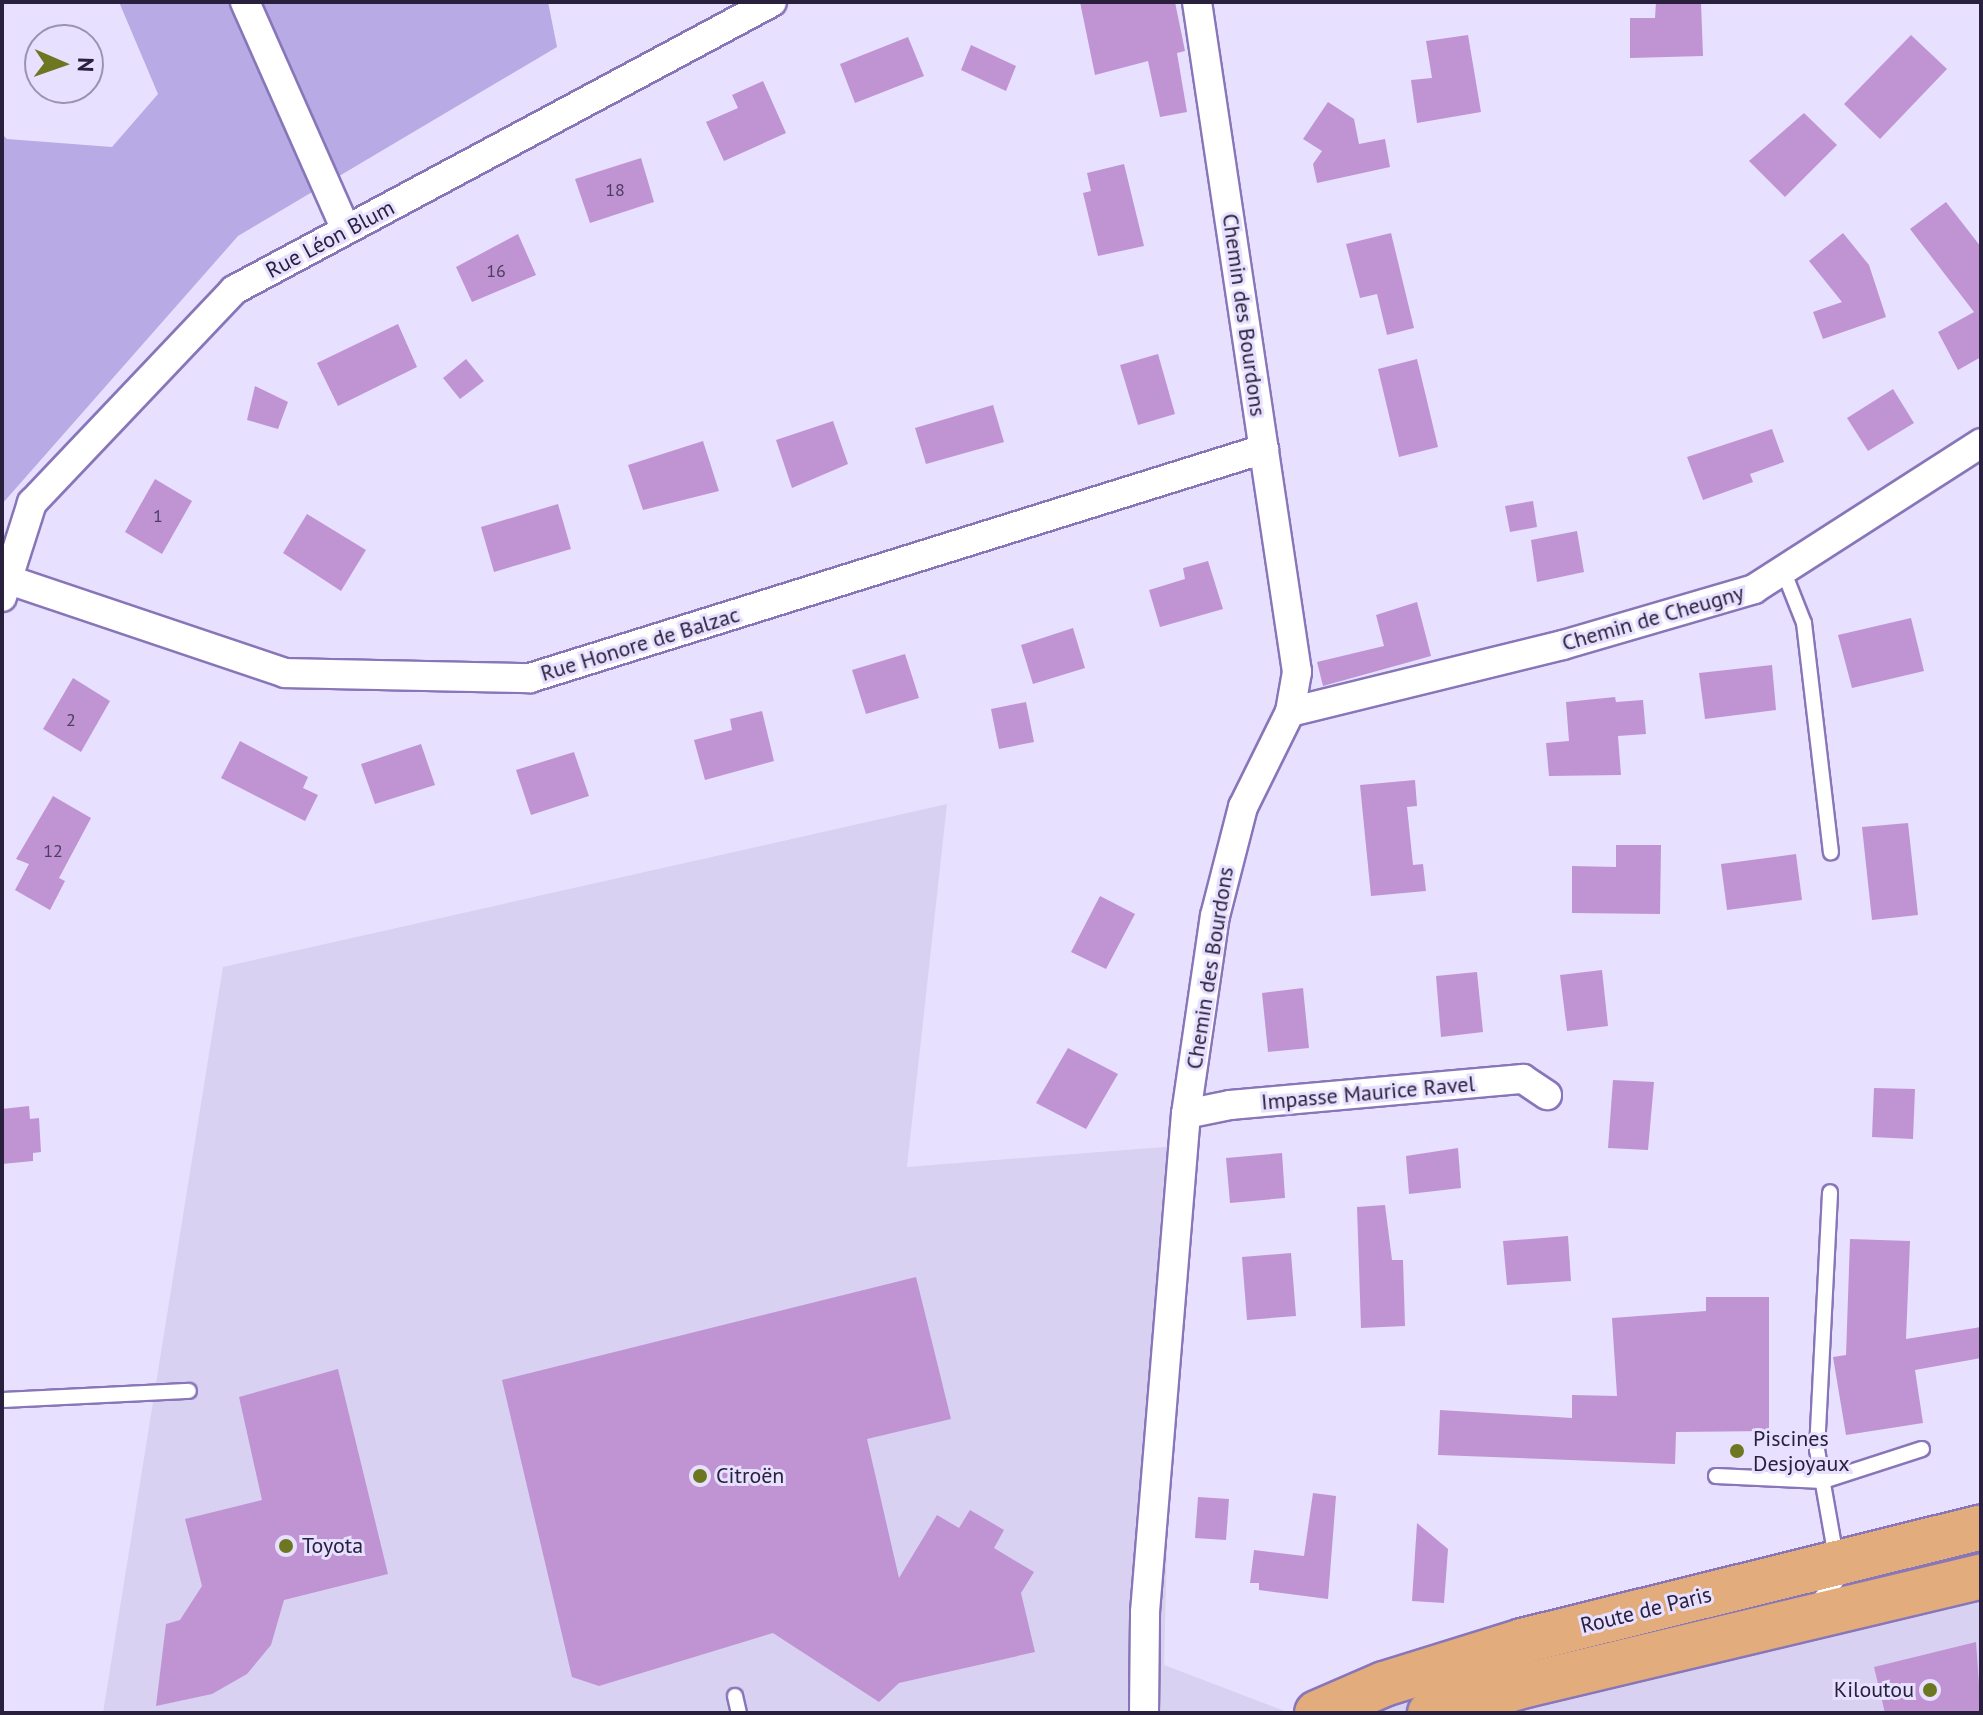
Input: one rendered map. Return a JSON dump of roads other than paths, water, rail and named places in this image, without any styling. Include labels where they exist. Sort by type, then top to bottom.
[{"type":"main road","name":"Route de Paris","points":[[1317,1713],[1384,1684],[1522,1641],[1981,1527]]},
{"type":"main road","name":"Route de Paris","points":[[1430,1713],[1526,1685],[1973,1576]]},
{"type":"street","points":[[245,2],[346,230]]},
{"type":"street","name":"Rue Léon Blum","points":[[4,588],[32,503],[234,290],[772,2]]},
{"type":"street","name":"Chemin des Bourdons","points":[[1144,1713],[1145,1612],[1186,1114],[1225,866],[1243,807],[1290,712],[1297,672],[1197,2]]},
{"type":"street","name":"Chemin de Cheugny","points":[[1290,712],[1578,641],[1754,589],[1981,443]]},
{"type":"street","name":"Rue Honore de Balzac","points":[[4,588],[285,673],[530,678],[1264,449]]},
{"type":"street","name":"Impasse Maurice Ravel","points":[[1186,1114],[1230,1105],[1523,1079],[1547,1095]]},
{"type":"lane","points":[[1783,570],[1804,623],[1831,852]]},
{"type":"lane","points":[[1526,1685],[1673,1636],[1819,1601],[1836,1582],[1837,1563],[1817,1450],[1830,1192]]},
{"type":"lane","points":[[2,1400],[189,1391]]},
{"type":"lane","points":[[1716,1476],[1823,1481],[1922,1449]]},
{"type":"lane","points":[[735,1696],[739,1713]]},
{"type":"place","name":"Piscines Desjoyaux","points":[[1737,1451]]},
{"type":"place","name":"Citroën","points":[[700,1476]]},
{"type":"place","name":"Toyota","points":[[286,1546]]},
{"type":"place","name":"Kiloutou","points":[[1930,1690]]}]
